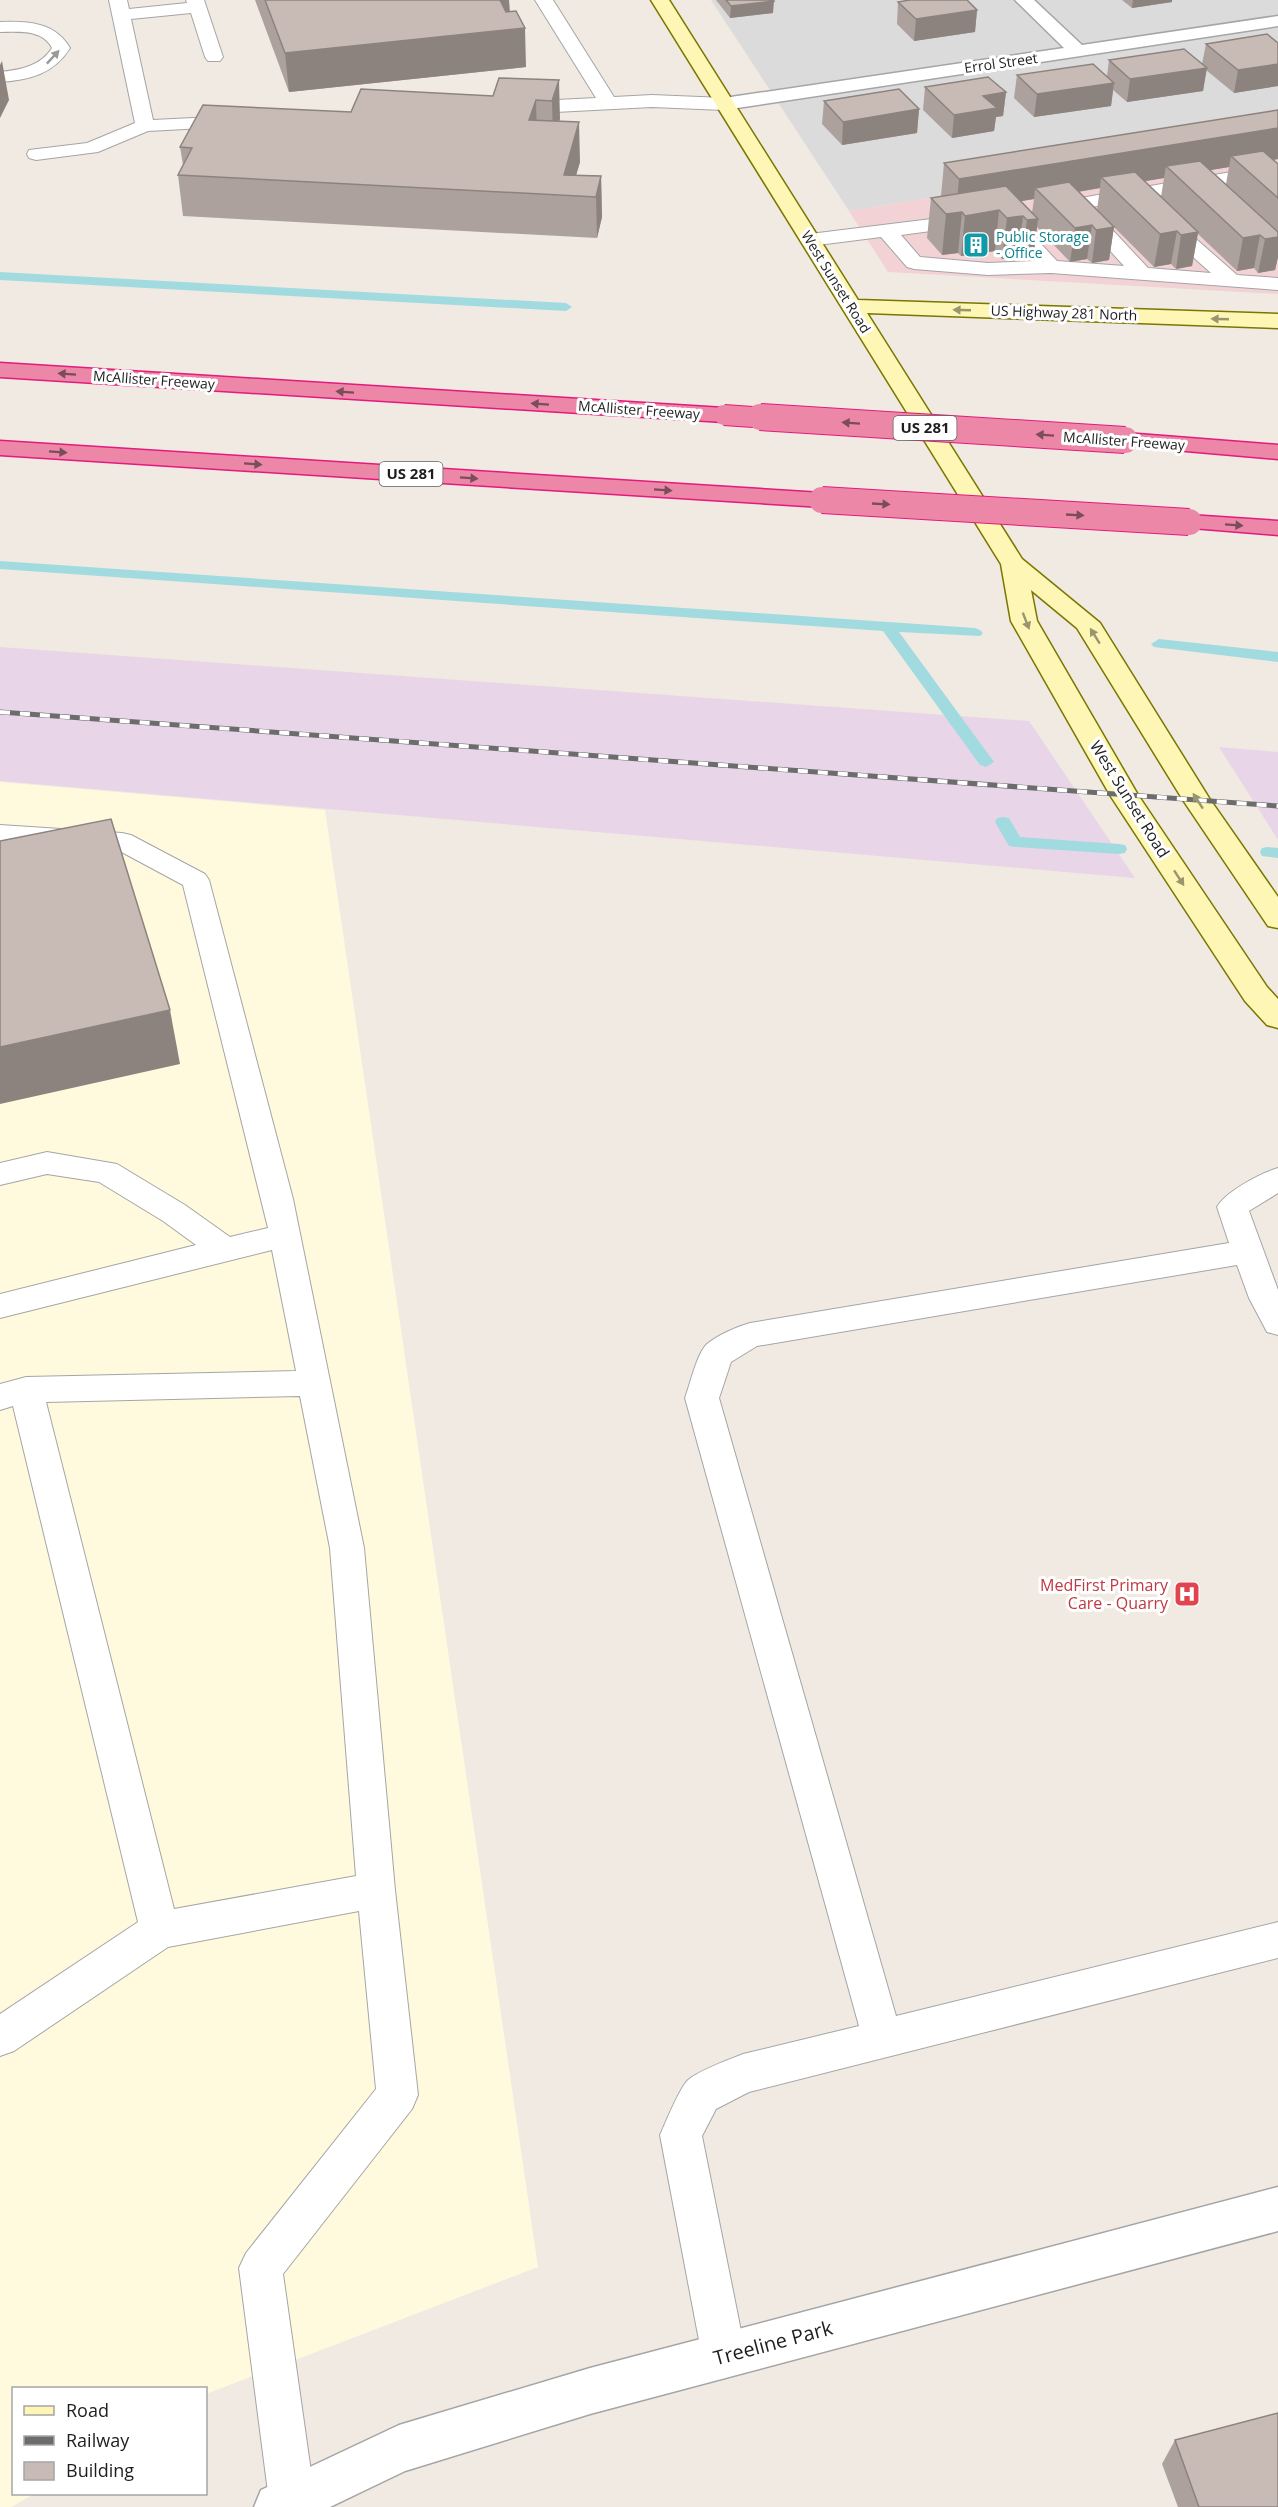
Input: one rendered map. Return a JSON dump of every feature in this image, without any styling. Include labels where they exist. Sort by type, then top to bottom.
[{"type":"highway","name":"McAllister Freeway","points":[[0,370],[1125,440],[1278,452]]},
{"type":"highway","points":[[1125,440],[1278,444]]},
{"type":"highway","name":"US 281","points":[[0,448],[1278,528]]},
{"type":"main road","name":"West Sunset Road","points":[[660,0],[1013,564],[1087,623],[1197,800],[1278,920]]},
{"type":"main road","name":"US Highway 281 North","points":[[851,306],[1278,321]]},
{"type":"main road","name":"West Sunset Road","points":[[1013,564],[1024,621],[1124,795],[1256,994],[1278,1018]]},
{"type":"street","points":[[1024,0],[1078,51]]},
{"type":"street","name":"Errol Street","points":[[724,104],[1278,21]]},
{"type":"street","name":"Treeline Park","points":[[285,2504],[399,2449],[590,2391],[1278,2209]]},
{"type":"lane","points":[[544,0],[608,103]]},
{"type":"lane","points":[[145,126],[120,7],[196,3],[214,57]]},
{"type":"lane","points":[[0,77],[28,72],[45,65],[57,57],[61,48],[58,40],[48,33],[7,26],[20,9]]},
{"type":"lane","points":[[494,109],[652,101],[724,104]]},
{"type":"lane","points":[[36,154],[91,148],[145,126],[250,121]]},
{"type":"lane","points":[[810,240],[1004,216],[1203,183],[1273,176]]},
{"type":"lane","points":[[1203,183],[1220,198]]},
{"type":"lane","points":[[1134,194],[1231,280]]},
{"type":"lane","points":[[1077,204],[1142,274]]},
{"type":"lane","points":[[1004,216],[1051,267]]},
{"type":"lane","points":[[886,230],[914,263],[988,269],[1051,267],[1278,284]]},
{"type":"lane","points":[[0,833],[122,841],[195,880],[285,1235],[347,1548],[376,1890],[397,2095],[261,2268],[285,2504]]},
{"type":"lane","points":[[0,1174],[47,1163],[106,1172],[174,1213],[225,1250]]},
{"type":"lane","points":[[1278,1179],[1232,1207],[1265,1298],[1278,1323]]},
{"type":"lane","points":[[0,1306],[285,1235]]},
{"type":"lane","points":[[883,2040],[702,1398],[717,1354],[750,1335],[1248,1252]]},
{"type":"lane","points":[[160,1930],[13,1393],[314,1383]]},
{"type":"lane","points":[[0,2037],[160,1930],[376,1890]]},
{"type":"lane","points":[[724,2356],[681,2135],[701,2095],[743,2074],[1278,1940]]},
{"type":"shaded area","points":[[711,0],[1278,0],[1278,141],[849,211]]},
{"type":"shaded area","points":[[1278,141],[1278,294],[888,272],[849,211]]},
{"type":"shaded area","points":[[0,647],[1029,721],[1135,878],[0,781]]},
{"type":"shaded area","points":[[1219,747],[1278,752],[1278,840]]},
{"type":"shaded area","points":[[0,782],[325,810],[538,2267],[207,2394],[207,2387],[12,2387],[12,2495],[32,2495],[11,2507],[0,2507]]},
{"type":"building","points":[[265,0],[500,0],[506,12],[516,11],[525,28],[285,53]]},
{"type":"building","points":[[726,0],[773,0],[774,1],[731,6]]},
{"type":"building","points":[[967,0],[977,10],[916,19],[898,2]]},
{"type":"building","points":[[1267,34],[1278,43],[1278,64],[1238,70],[1206,44]]},
{"type":"building","points":[[1184,49],[1207,68],[1130,79],[1109,60]]},
{"type":"building","points":[[1093,64],[1114,83],[1037,94],[1017,75]]},
{"type":"building","points":[[988,77],[1006,92],[983,96],[997,108],[954,115],[925,87]]},
{"type":"building","points":[[499,78],[559,80],[552,101],[536,100],[529,120],[579,122],[564,175],[601,176],[596,197],[178,175],[192,148],[180,147],[203,105],[351,112],[361,89],[493,96]]},
{"type":"building","points":[[899,89],[919,109],[843,122],[824,101]]},
{"type":"building","points":[[1278,110],[1278,128],[959,179],[944,163]]},
{"type":"building","points":[[1263,151],[1278,164],[1278,198],[1231,156]]},
{"type":"building","points":[[1200,161],[1278,232],[1278,237],[1265,239],[1260,235],[1243,238],[1166,166]]},
{"type":"building","points":[[1135,172],[1198,232],[1181,235],[1177,231],[1160,234],[1101,177]]},
{"type":"building","points":[[1069,182],[1114,227],[1096,230],[1092,225],[1075,228],[1035,188]]},
{"type":"building","points":[[1006,186],[1038,219],[1027,220],[1023,216],[1007,218],[999,210],[965,216],[962,212],[946,214],[931,198]]},
{"type":"building","points":[[111,819],[170,1010],[0,1047],[0,841]]},
{"type":"building","points":[[1278,2413],[1278,2507],[1199,2507],[1175,2440]]},
{"type":"waterway","points":[[0,276],[566,307]]},
{"type":"waterway","points":[[0,565],[975,633]]},
{"type":"waterway","points":[[888,627],[986,762]]},
{"type":"waterway","points":[[1159,644],[1278,657]]},
{"type":"waterway","points":[[1003,822],[1015,842],[1119,849]]},
{"type":"waterway","points":[[1268,852],[1278,853]]},
{"type":"railway","points":[[0,712],[1278,806]]},
{"type":"place","name":"Public Storage - Office","points":[[976,245]]},
{"type":"place","name":"MedFirst Primary Care - Quarry","points":[[1187,1594]]}]
